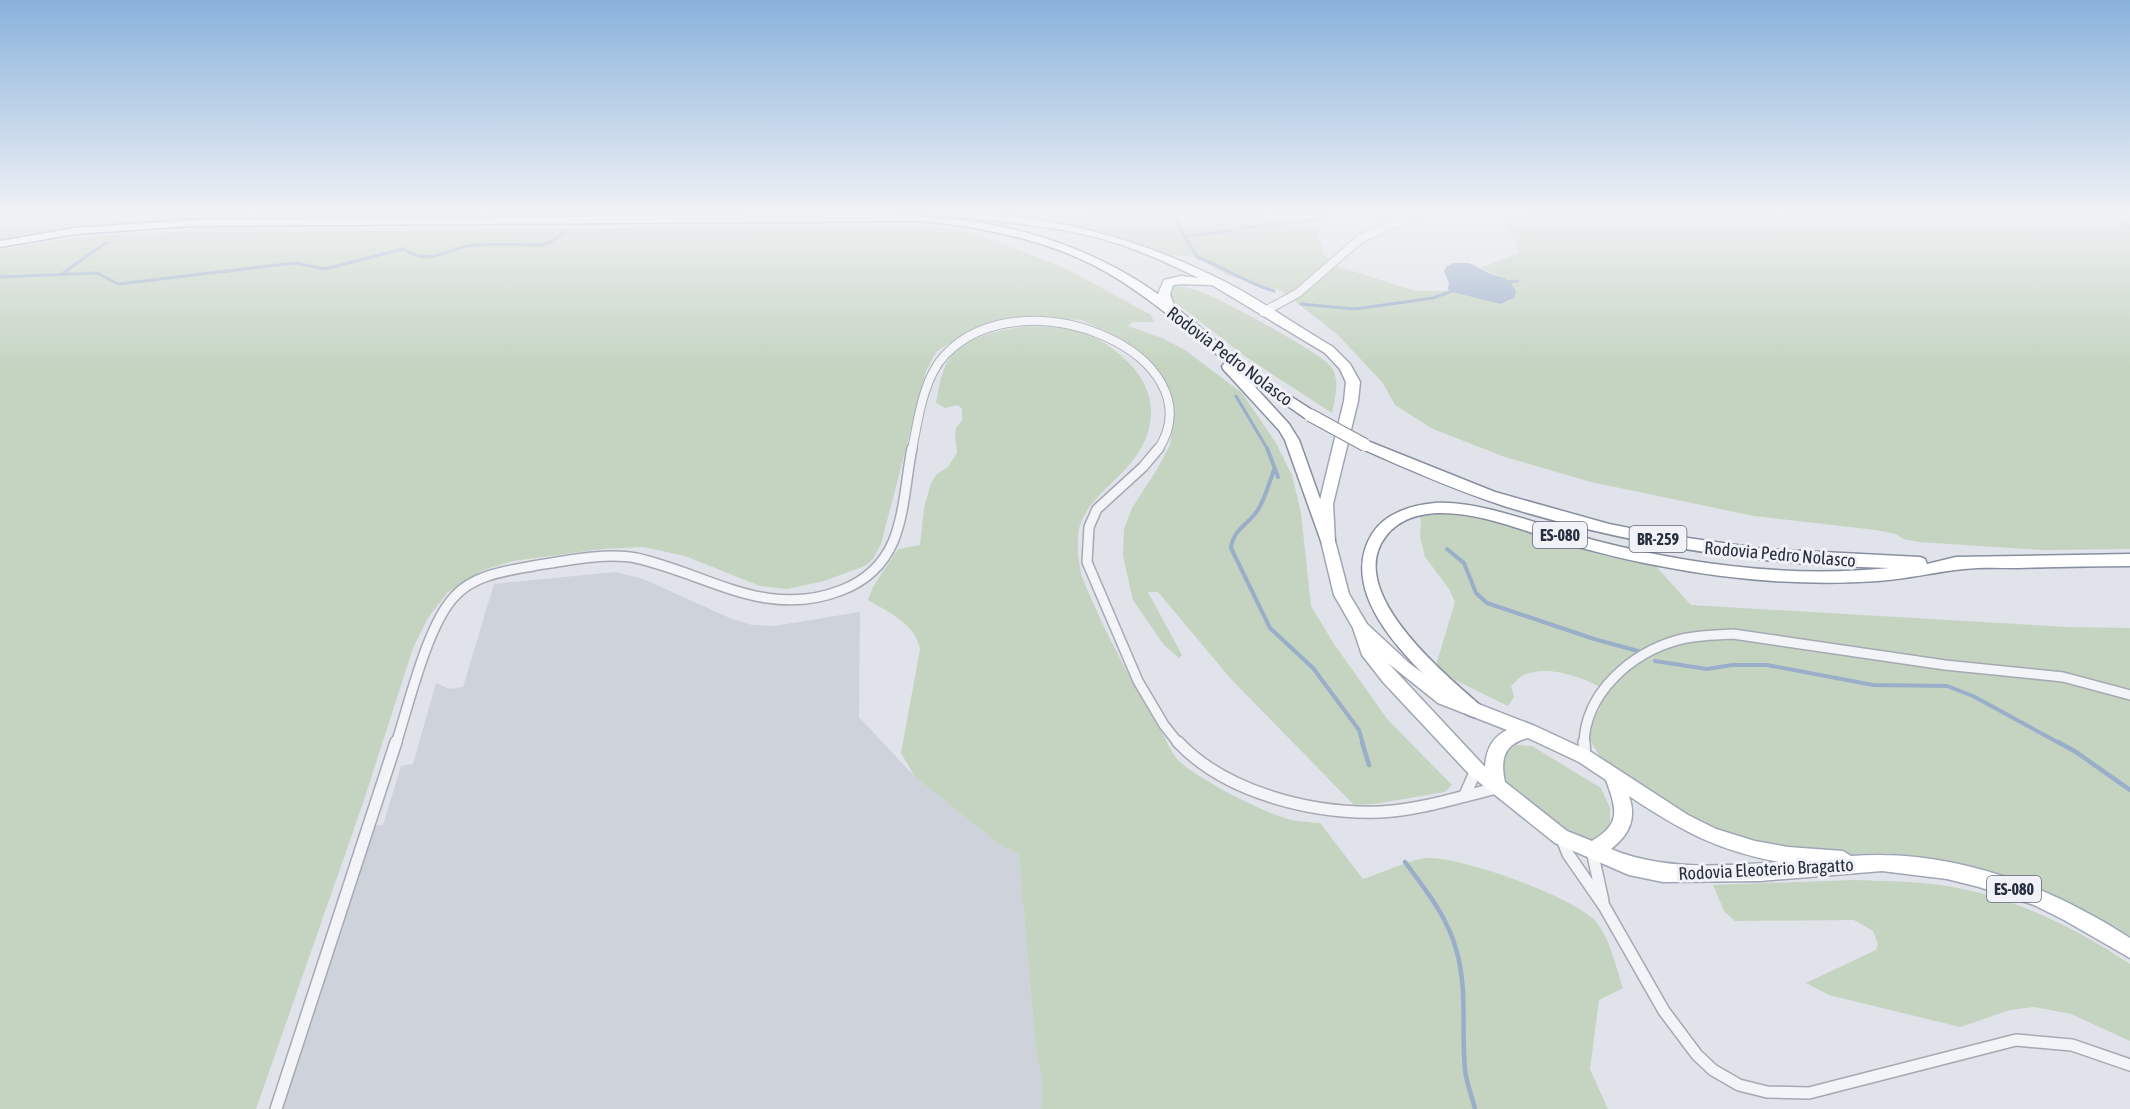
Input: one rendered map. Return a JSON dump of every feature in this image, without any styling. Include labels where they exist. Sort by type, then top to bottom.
[{"type":"main road","name":"Rodovia Pedro Nolasco","points":[[1099,265],[1120,275],[1169,309],[1206,341],[1310,415],[1365,445],[1444,479],[1561,518],[1639,536],[1752,555],[1834,561],[1965,563],[2130,560]]},
{"type":"main road","points":[[1181,265],[1216,282]]},
{"type":"main road","name":"ES-080","points":[[1169,309],[1164,294],[1168,283],[1181,280],[1216,282],[1329,350],[1351,376],[1351,401],[1326,504],[1328,541],[1342,595],[1361,627],[1423,684],[1444,698],[1474,710]]},
{"type":"main road","name":"ES-080","points":[[1206,341],[1284,427],[1292,440],[1328,541]]},
{"type":"main road","name":"ES-080","points":[[1474,710],[1425,667],[1404,642],[1385,613],[1370,581],[1367,567],[1374,539],[1387,526],[1412,512],[1447,507],[1471,510],[1616,551],[1681,565],[1749,573],[1860,575],[1933,569],[1965,563]]},
{"type":"main road","name":"Rodovia Eleoterio Bragatto","points":[[1361,627],[1368,651],[1389,677],[1476,770],[1561,837],[1592,851],[1629,866],[1663,873],[1760,872],[1886,862]]},
{"type":"main road","name":"Rodovia Eleoterio Bragatto","points":[[1474,710],[1529,731],[1585,758],[1614,778],[1712,836],[1755,849],[1788,855],[1928,866],[2005,885],[2036,896],[2102,930],[2130,949]]},
{"type":"main road","points":[[1497,788],[1492,765],[1494,753],[1507,738],[1529,731]]},
{"type":"main road","points":[[1592,851],[1617,834],[1623,825],[1625,804],[1614,778]]},
{"type":"street","points":[[1263,312],[1298,293],[1332,265]]},
{"type":"street","points":[[276,1109],[433,630],[448,603],[461,590],[482,578],[505,571],[577,561],[632,557],[743,594],[781,603],[815,599],[841,592],[864,580],[882,565],[890,551],[900,518],[924,398],[936,366],[966,337],[991,326],[1016,321],[1053,321],[1080,325],[1103,333],[1129,348],[1153,370],[1162,385],[1169,410],[1164,439],[1157,453],[1146,465],[1096,509],[1086,546],[1087,561],[1140,684],[1180,744],[1216,772],[1257,791],[1316,808],[1363,812],[1407,809],[1497,788]]},
{"type":"street","points":[[1585,758],[1587,720],[1604,688],[1637,660],[1655,649],[1680,639],[1733,634],[1945,665],[2063,677],[2130,695]]},
{"type":"street","points":[[1465,795],[1476,770]]},
{"type":"street","points":[[1561,837],[1568,854],[1604,906],[1664,1011],[1697,1055],[1713,1070],[1739,1085],[1767,1092],[1809,1093],[2016,1040],[2072,1045],[2130,1065]]},
{"type":"street","points":[[1592,851],[1604,906]]},
{"type":"shaded area","points":[[615,572],[643,579],[732,619],[752,625],[774,626],[860,612],[859,717],[915,777],[995,841],[1019,855],[1036,1052],[1042,1080],[1041,1109],[277,1109],[370,826],[383,825],[401,766],[413,764],[436,683],[450,689],[463,687],[494,584]]},
{"type":"green space","points":[[0,265],[1056,265],[1151,315],[1154,322],[1133,322],[1128,326],[1162,338],[1185,350],[1242,393],[1276,443],[1292,475],[1301,513],[1311,606],[1334,644],[1388,720],[1452,785],[1445,792],[1374,804],[1354,805],[1231,679],[1158,592],[1148,592],[1182,655],[1179,658],[1164,645],[1133,600],[1123,556],[1124,529],[1132,508],[1170,445],[1165,388],[1142,356],[1112,334],[1081,320],[1041,317],[1000,321],[964,334],[936,352],[926,371],[881,544],[873,559],[865,566],[824,581],[787,589],[760,586],[685,556],[644,547],[602,549],[513,561],[483,570],[447,593],[428,618],[413,648],[363,803],[256,1109],[0,1109]]},
{"type":"green space","points":[[1209,265],[1336,265],[1415,291],[1451,291],[1501,304],[1510,301],[1516,292],[1504,278],[1480,268],[1489,265],[2130,265],[2130,549],[2042,550],[1919,542],[1876,530],[1754,516],[1591,482],[1505,457],[1433,429],[1395,405],[1383,383],[1338,335],[1282,291],[1227,275]]},
{"type":"green space","points":[[1173,286],[1193,289],[1215,298],[1272,328],[1325,361],[1332,368],[1336,379],[1332,413],[1246,357],[1168,297]]},
{"type":"green space","points":[[1027,326],[1070,330],[1094,337],[1129,363],[1142,379],[1147,392],[1151,405],[1148,432],[1140,450],[1128,466],[1090,506],[1082,521],[1078,537],[1078,554],[1084,582],[1101,620],[1174,756],[1202,778],[1247,802],[1288,819],[1320,823],[1363,879],[1405,863],[1428,858],[1444,859],[1492,872],[1545,891],[1587,914],[1598,924],[1606,939],[1623,988],[1599,1000],[1590,1069],[1608,1109],[1041,1109],[1042,1080],[1036,1052],[1019,855],[995,841],[915,777],[901,753],[920,649],[913,632],[907,625],[868,600],[873,587],[898,549],[920,545],[924,508],[931,483],[937,474],[948,467],[957,453],[955,435],[956,428],[962,420],[962,409],[958,405],[945,408],[936,403],[944,368],[957,350],[975,339]]},
{"type":"green space","points":[[1416,509],[1472,511],[1651,561],[1691,605],[2067,627],[2130,628],[2130,936],[2077,907],[2017,879],[1950,863],[1888,853],[1807,856],[1755,850],[1614,777],[1592,744],[1588,733],[1588,722],[1599,710],[1604,698],[1598,686],[1561,673],[1540,671],[1530,673],[1511,686],[1514,697],[1508,706],[1455,680],[1436,665],[1455,602],[1449,589],[1425,557],[1420,537],[1421,520]]},
{"type":"green space","points":[[1506,744],[1532,746],[1601,788],[1610,808],[1610,826],[1597,839],[1568,839],[1491,778]]},
{"type":"green space","points":[[1853,880],[1941,885],[1991,896],[2040,914],[2086,937],[2130,964],[2130,1041],[2071,1014],[2034,1007],[2010,1010],[1960,1027],[1829,995],[1806,983],[1876,950],[1878,944],[1873,931],[1854,920],[1735,921],[1724,911],[1713,885]]},
{"type":"water","points":[[1473,265],[1504,278],[1511,283],[1516,292],[1514,298],[1501,304],[1452,292],[1448,289],[1449,283],[1444,271],[1447,266]]},
{"type":"waterway","points":[[63,273],[75,265]]},
{"type":"waterway","points":[[0,277],[97,273],[118,284],[280,265]]},
{"type":"waterway","points":[[304,265],[325,269],[342,265]]},
{"type":"waterway","points":[[1215,265],[1274,291]]},
{"type":"waterway","points":[[1507,282],[1518,281]]},
{"type":"waterway","points":[[1301,304],[1355,309],[1433,298],[1455,290]]},
{"type":"waterway","points":[[1236,396],[1267,449]]},
{"type":"waterway","points":[[1267,449],[1278,477]]},
{"type":"waterway","points":[[1274,470],[1261,504],[1237,533],[1231,548],[1270,628],[1313,668],[1359,730],[1363,744]]},
{"type":"waterway","points":[[1447,549],[1464,563],[1476,593],[1487,603],[1594,639],[1638,651]]},
{"type":"waterway","points":[[1655,661],[1707,669],[1732,665],[1767,665],[1873,685],[1947,686],[1973,696],[2061,744]]},
{"type":"waterway","points":[[1362,742],[1369,765]]},
{"type":"waterway","points":[[2058,742],[2130,790]]},
{"type":"waterway","points":[[1405,862],[1441,914],[1456,949],[1462,979],[1465,1069],[1475,1109]]}]
